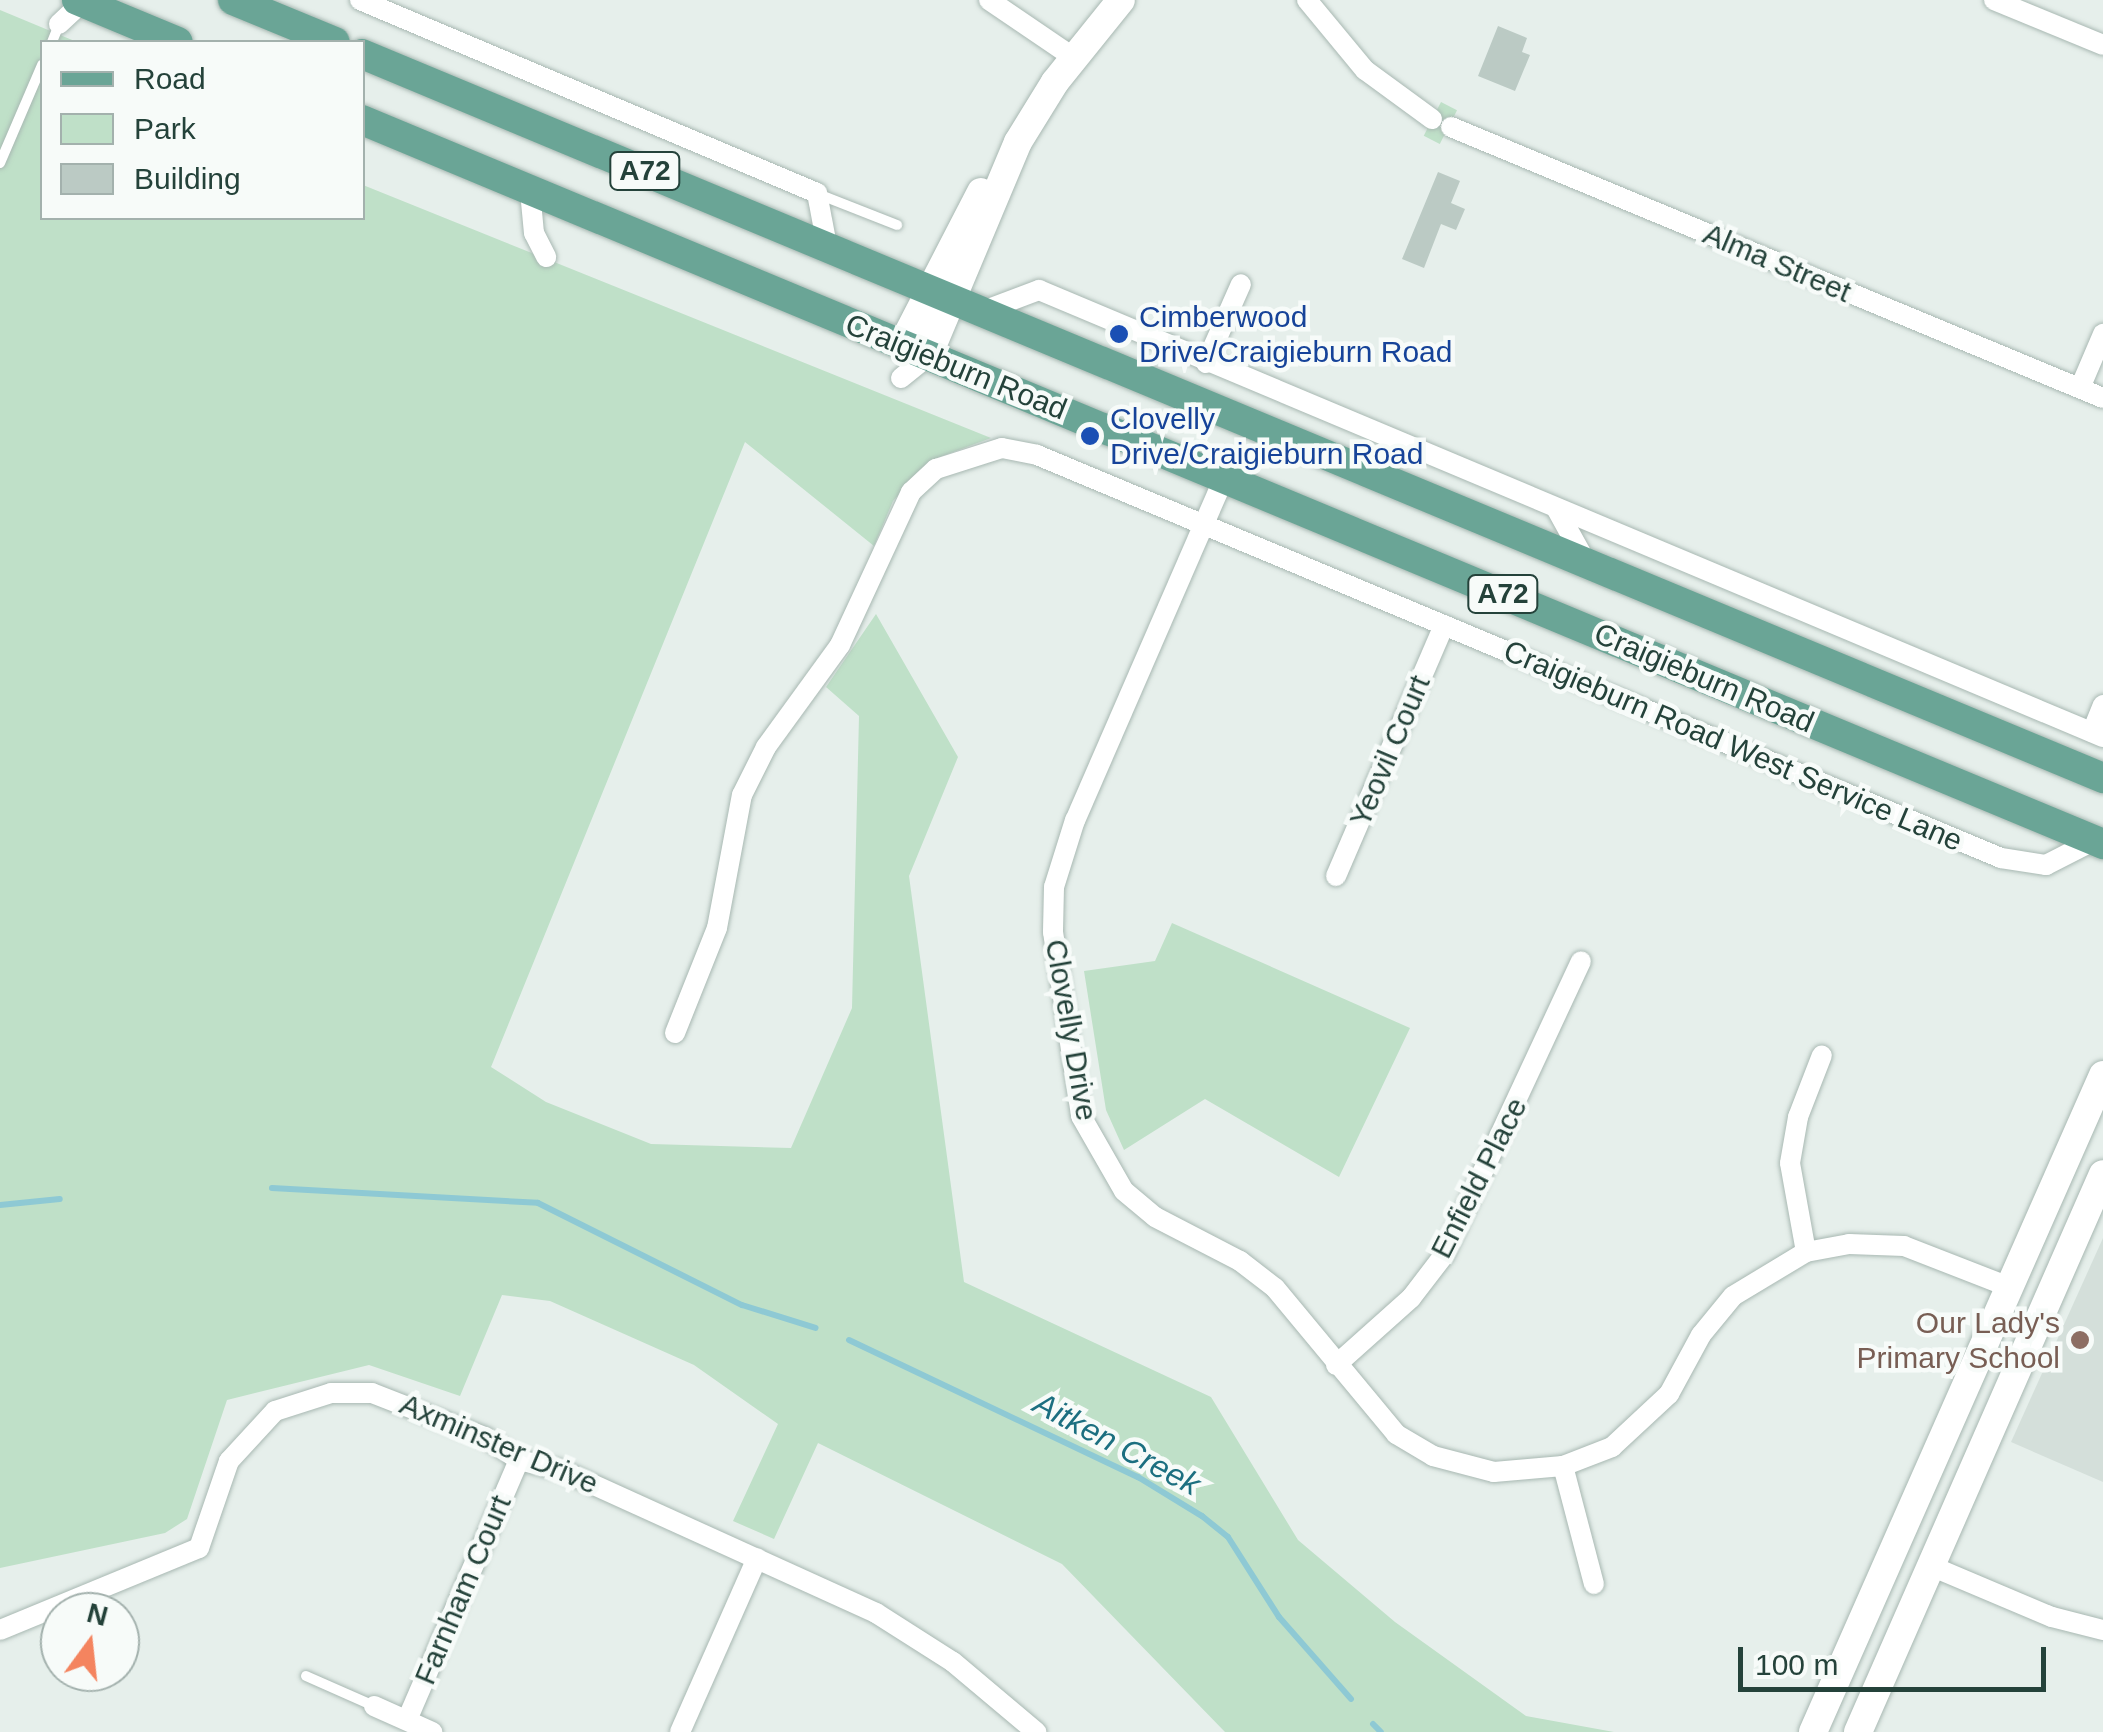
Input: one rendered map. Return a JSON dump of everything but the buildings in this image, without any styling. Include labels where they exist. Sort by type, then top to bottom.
[{"type":"main road","points":[[233,0],[330,40]]},
{"type":"main road","points":[[69,12],[171,40]]},
{"type":"main road","name":"Craigieburn Road","points":[[365,55],[2103,778]]},
{"type":"main road","name":"Craigieburn Road","points":[[365,121],[2099,842]]},
{"type":"street","points":[[360,0],[818,194],[827,246]]},
{"type":"street","points":[[990,0],[1074,57]]},
{"type":"street","points":[[915,351],[1018,142],[1074,57],[1122,0]]},
{"type":"street","name":"Alma Street","points":[[1307,0],[1365,70],[1442,123],[2103,398]]},
{"type":"street","points":[[1994,0],[2103,45]]},
{"type":"street","points":[[530,191],[534,233],[546,257]]},
{"type":"street","points":[[1206,363],[1242,284]]},
{"type":"street","name":"Craigieburn Road","points":[[983,311],[1039,290],[2098,734]]},
{"type":"street","points":[[2080,388],[2103,334]]},
{"type":"street","name":"Craigieburn Road West Service Lane","points":[[675,1033],[718,928],[742,795],[766,747],[840,645],[911,492],[936,469],[1002,448],[1038,456],[2001,858],[2046,865],[2099,842]]},
{"type":"street","name":"Clovelly Drive","points":[[1224,478],[1058,867],[1053,932],[1078,1103],[1099,1156],[1124,1191],[1155,1218],[1258,1273],[1382,1423],[1433,1456],[1494,1472],[1563,1466],[1636,1430],[1669,1394],[1718,1311],[1751,1280],[1806,1252],[1850,1244],[1904,1246],[2046,1303]]},
{"type":"street","points":[[1557,510],[1587,564]]},
{"type":"street","name":"Yeovil Court","points":[[1336,876],[1444,626]]},
{"type":"street","points":[[2098,734],[2103,704]]},
{"type":"street","name":"Enfield Place","points":[[1336,1365],[1410,1298],[1444,1256],[1581,961]]},
{"type":"street","points":[[1806,1252],[1790,1163],[1798,1117],[1822,1056]]},
{"type":"street","points":[[1813,1732],[2103,1075]]},
{"type":"street","points":[[1858,1732],[2103,1174]]},
{"type":"street","name":"Axminster Drive","points":[[0,1630],[199,1548],[238,1448],[276,1411],[307,1398],[352,1392],[388,1397],[485,1438],[520,1460],[561,1470],[757,1558],[914,1636],[1036,1732]]},
{"type":"street","name":"Farnham Court","points":[[406,1720],[520,1460]]},
{"type":"street","points":[[1563,1466],[1594,1584]]},
{"type":"street","points":[[680,1732],[757,1558]]},
{"type":"street","points":[[1931,1566],[2052,1617],[2103,1630]]},
{"type":"street","points":[[374,1706],[432,1732]]},
{"type":"lane","points":[[0,163],[40,69]]},
{"type":"lane","points":[[818,194],[897,225]]},
{"type":"lane","points":[[306,1676],[374,1706]]},
{"type":"shaded area","name":"Our Lady's Primary School","points":[[2103,1238],[2103,1482],[2011,1442]]},
{"type":"green space","points":[[0,10],[72,40],[40,40],[40,220],[365,220],[365,186],[991,438],[929,461],[893,501],[874,546],[745,442],[491,1067],[546,1102],[651,1144],[791,1148],[852,1008],[859,716],[826,687],[876,614],[958,757],[909,876],[964,1282],[1211,1397],[1298,1540],[1395,1622],[1526,1716],[1614,1732],[1225,1732],[1062,1564],[818,1443],[774,1539],[733,1521],[778,1424],[694,1365],[550,1301],[502,1295],[460,1396],[369,1365],[227,1400],[187,1519],[165,1533],[0,1568]]},
{"type":"green space","points":[[1441,102],[1457,110],[1440,144],[1424,136]]},
{"type":"green space","points":[[1172,923],[1410,1028],[1339,1177],[1205,1099],[1124,1150],[1106,1110],[1084,971],[1155,961]]},
{"type":"waterway","name":"Aitken Creek","points":[[272,1188],[538,1203],[742,1305],[816,1328]]},
{"type":"waterway","name":"Aitken Creek","points":[[0,1205],[60,1199]]},
{"type":"waterway","name":"Aitken Creek","points":[[849,1340],[1138,1477],[1202,1516],[1228,1537],[1279,1617],[1351,1699]]},
{"type":"waterway","name":"Aitken Creek","points":[[1373,1724],[1381,1732]]},
{"type":"place","name":"Cimberwood Drive/Craigieburn Road","points":[[1119,334]]},
{"type":"place","name":"Clovelly Drive/Craigieburn Road","points":[[1090,436]]},
{"type":"place","name":"Our Lady's Primary School","points":[[2080,1340]]}]
